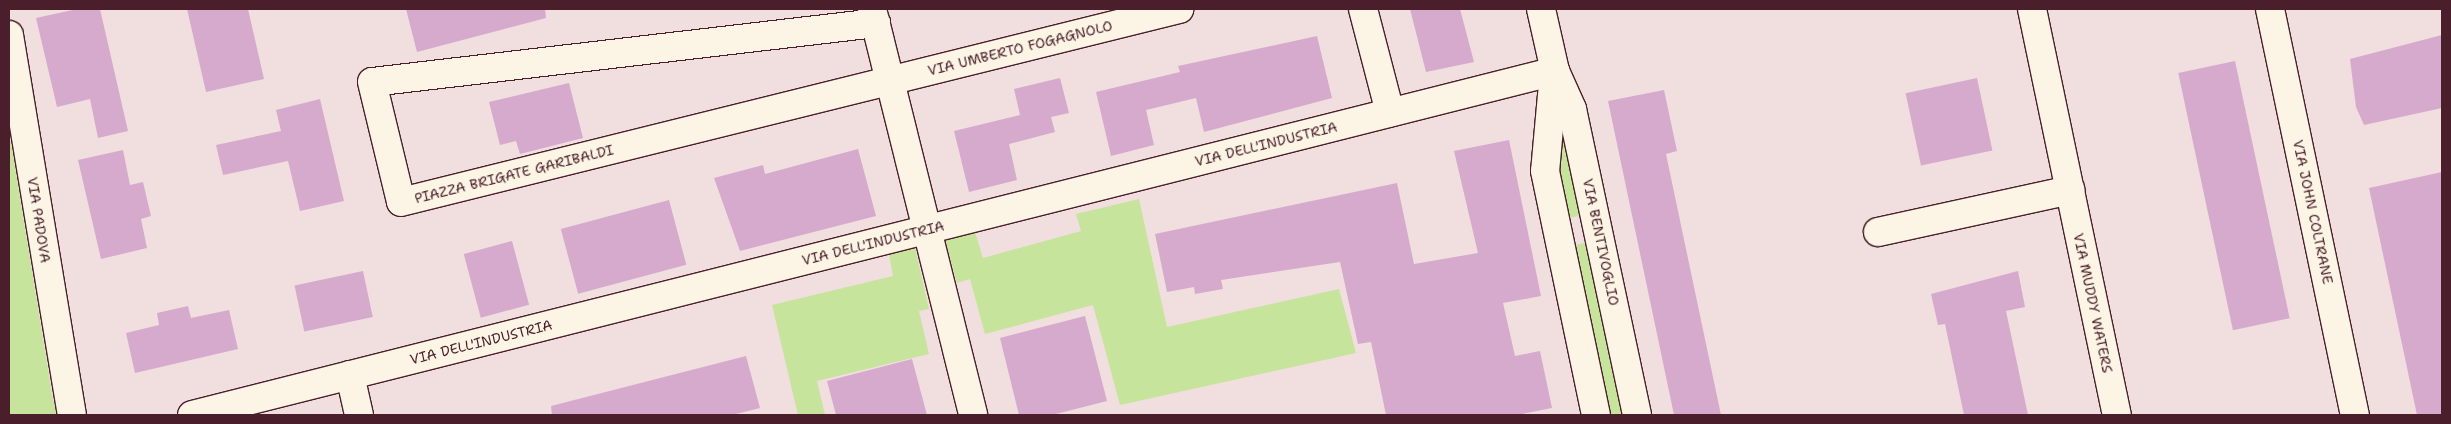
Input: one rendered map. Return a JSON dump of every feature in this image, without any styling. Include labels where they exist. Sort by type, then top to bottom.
[{"type":"street","name":"VIA UMBERTO FOGAGNOLO","points":[[890,80],[1179,9]]},
{"type":"street","points":[[1363,9],[1390,113]]},
{"type":"street","name":"VIA BENTIVOGLIO","points":[[1541,9],[1554,71],[1572,108],[1638,415]]},
{"type":"street","name":"VIA MUDDY WATERS","points":[[2032,9],[2117,415]]},
{"type":"street","name":"VIA JOHN COLTRANE","points":[[2270,9],[2356,415]]},
{"type":"street","points":[[874,16],[973,415]]},
{"type":"street","name":"PIAZZA BRIGATE GARIBALDI","points":[[874,16],[372,82],[401,202],[890,80]]},
{"type":"street","name":"VIA PADOVA","points":[[9,35],[71,410]]},
{"type":"street","name":"VIA DELL'INDUSTRIA","points":[[192,415],[1554,71]]},
{"type":"street","name":"VIA BENTIVOGLIO","points":[[1554,71],[1545,171],[1596,415]]},
{"type":"street","points":[[1878,232],[2070,190]]},
{"type":"street","points":[[350,375],[359,415]]},
{"type":"green space","points":[[1562,105],[1583,215],[1563,219],[1555,170]]},
{"type":"green space","points":[[9,130],[53,400],[57,415],[9,415]]},
{"type":"green space","points":[[1139,199],[1167,327],[1339,289],[1356,353],[1120,405],[1093,305],[985,334],[970,279],[957,283],[945,240],[975,232],[983,258],[1081,231],[1076,214]]},
{"type":"green space","points":[[1589,242],[1626,415],[1604,415],[1568,246]]},
{"type":"green space","points":[[915,248],[929,309],[919,311],[929,354],[817,381],[825,415],[798,415],[772,305],[893,276],[889,254]]},
{"type":"building","points":[[77,9],[100,9],[128,131],[98,138],[90,99],[57,107],[36,18]]},
{"type":"building","points":[[187,9],[248,9],[264,79],[206,92]]},
{"type":"building","points":[[406,9],[545,9],[546,18],[417,52]]},
{"type":"building","points":[[1410,9],[1460,9],[1474,62],[1426,72]]},
{"type":"building","points":[[2442,35],[2442,108],[2364,125],[2356,107],[2350,59]]},
{"type":"building","points":[[1317,36],[1332,98],[1204,132],[1196,98],[1146,110],[1154,145],[1111,156],[1096,92],[1180,72],[1178,66]]},
{"type":"building","points":[[2235,61],[2290,318],[2233,330],[2178,73]]},
{"type":"building","points":[[1060,78],[1069,113],[1051,117],[1055,132],[1009,144],[1017,180],[969,192],[954,131],[1020,115],[1014,89]]},
{"type":"building","points":[[1977,78],[1992,150],[1921,166],[1906,93]]},
{"type":"building","points":[[569,83],[583,138],[520,154],[516,141],[500,145],[489,102]]},
{"type":"building","points":[[1664,90],[1677,151],[1666,154],[1721,415],[1674,415],[1608,101]]},
{"type":"building","points":[[320,99],[344,201],[300,211],[288,161],[223,175],[216,145],[281,131],[276,110]]},
{"type":"building","points":[[1509,140],[1541,296],[1503,303],[1515,356],[1540,351],[1552,408],[1517,415],[1386,415],[1371,342],[1358,344],[1340,262],[1221,280],[1223,289],[1195,294],[1194,287],[1167,292],[1155,234],[1397,183],[1414,264],[1478,253],[1454,151]]},
{"type":"building","points":[[858,149],[876,216],[740,251],[714,178],[763,165],[765,174]]},
{"type":"building","points":[[123,150],[130,185],[143,182],[151,216],[141,219],[147,248],[101,259],[78,160]]},
{"type":"building","points":[[2442,172],[2442,415],[2417,415],[2369,188]]},
{"type":"building","points":[[669,200],[686,265],[578,294],[561,229]]},
{"type":"building","points":[[512,241],[529,305],[481,318],[464,254]]},
{"type":"building","points":[[363,271],[373,317],[304,332],[295,286]]},
{"type":"building","points":[[2018,271],[2025,307],[2006,311],[2028,415],[1964,415],[1945,324],[1938,325],[1931,294]]},
{"type":"building","points":[[188,306],[191,318],[229,310],[238,349],[135,373],[126,333],[159,325],[157,313]]},
{"type":"building","points":[[1085,316],[1107,401],[1052,415],[1019,415],[1000,338]]},
{"type":"building","points":[[746,356],[760,408],[732,415],[552,415],[551,406]]},
{"type":"building","points":[[912,359],[927,415],[836,415],[827,381]]}]
